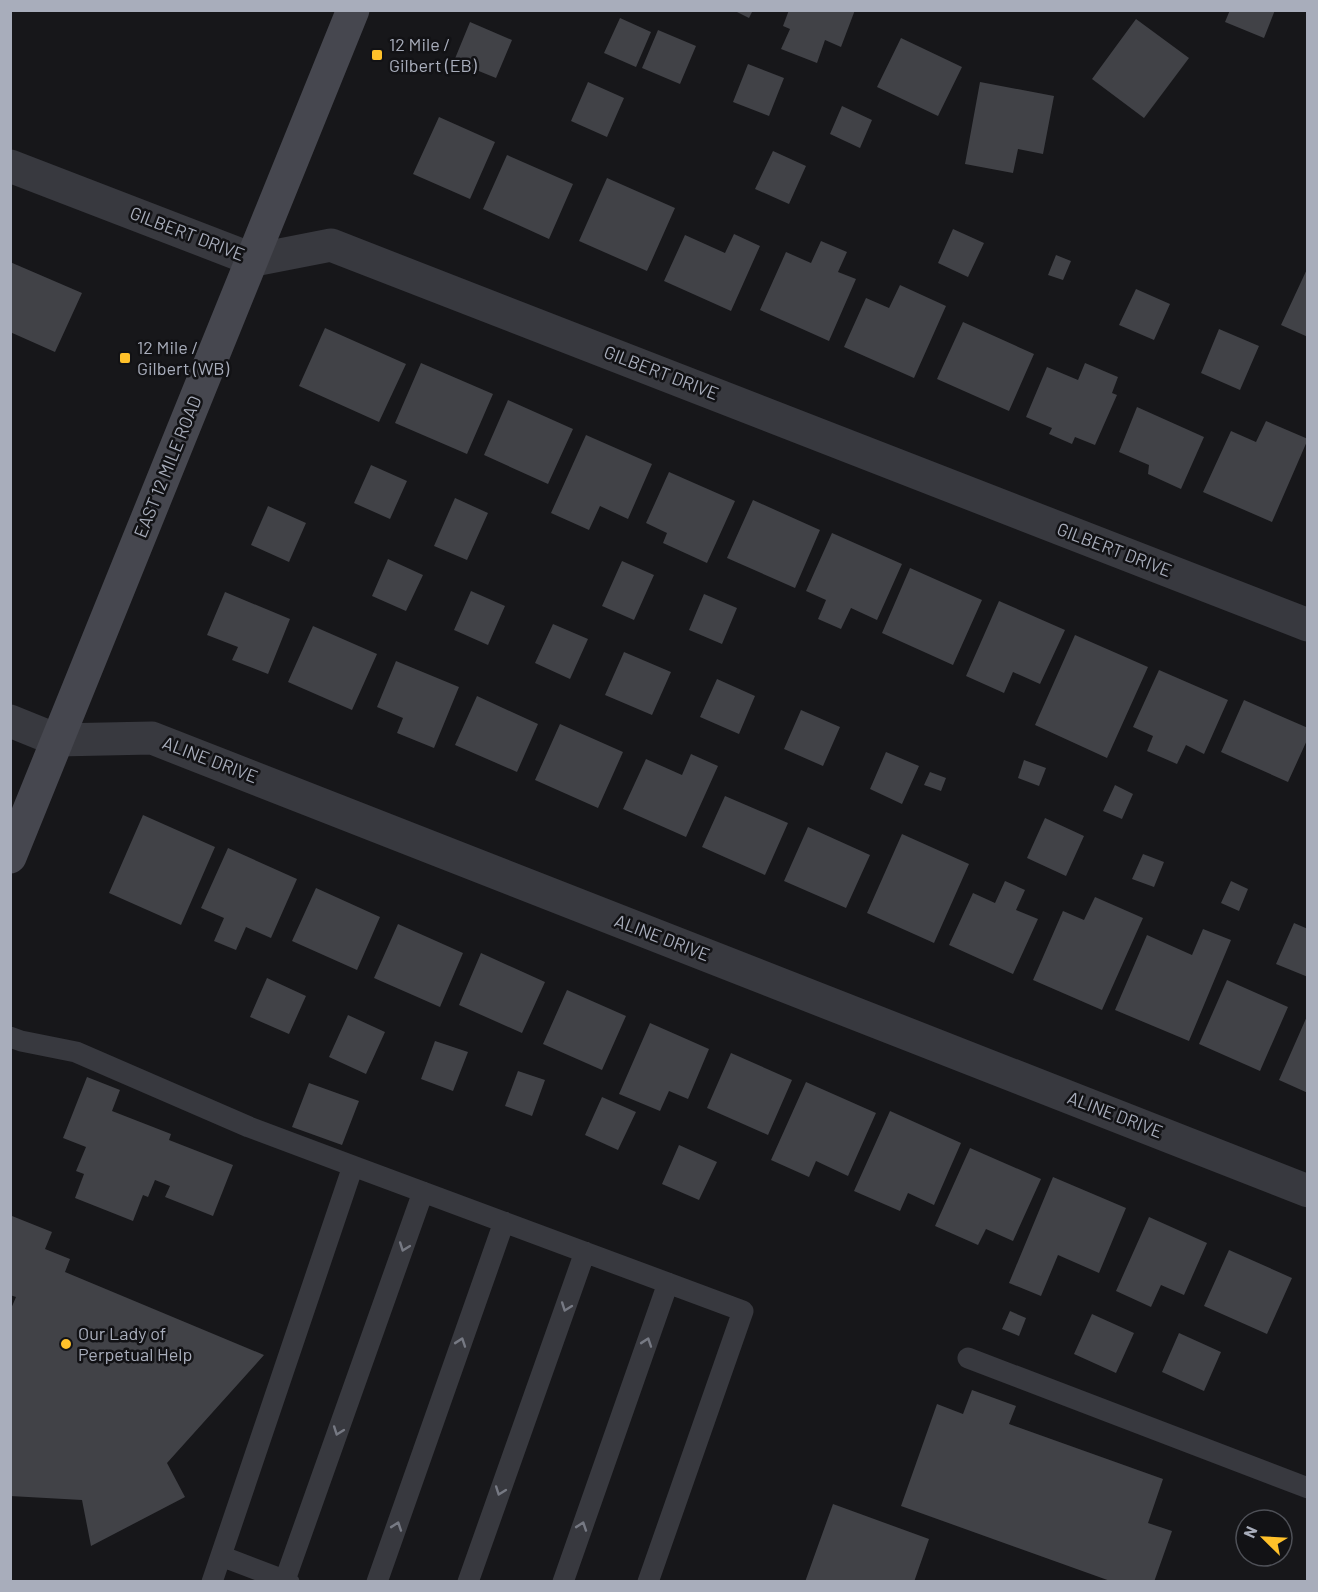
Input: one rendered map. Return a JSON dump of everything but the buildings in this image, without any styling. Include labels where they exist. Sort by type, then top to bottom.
[{"type":"main road","name":"EAST 12 MILE ROAD","points":[[10,857],[254,260],[353,10]]},
{"type":"street","name":"GILBERT DRIVE","points":[[10,166],[254,260],[331,245],[1308,625]]},
{"type":"street","name":"ALINE DRIVE","points":[[10,721],[57,740],[152,738],[1308,1191]]},
{"type":"lane","points":[[10,1037],[76,1052],[249,1127],[743,1311],[648,1581]]},
{"type":"lane","points":[[212,1581],[353,1166]]},
{"type":"lane","points":[[220,1557],[287,1581],[423,1192]]},
{"type":"lane","points":[[377,1581],[504,1222]]},
{"type":"lane","points":[[468,1581],[585,1252]]},
{"type":"lane","points":[[563,1581],[668,1283]]},
{"type":"lane","points":[[968,1358],[1308,1488]]},
{"type":"place","name":"12 Mile / Gilbert (EB)","points":[[377,55]]},
{"type":"place","name":"12 Mile / Gilbert (WB)","points":[[125,358]]},
{"type":"place","name":"Our Lady of Perpetual Help","points":[[66,1344]]}]
